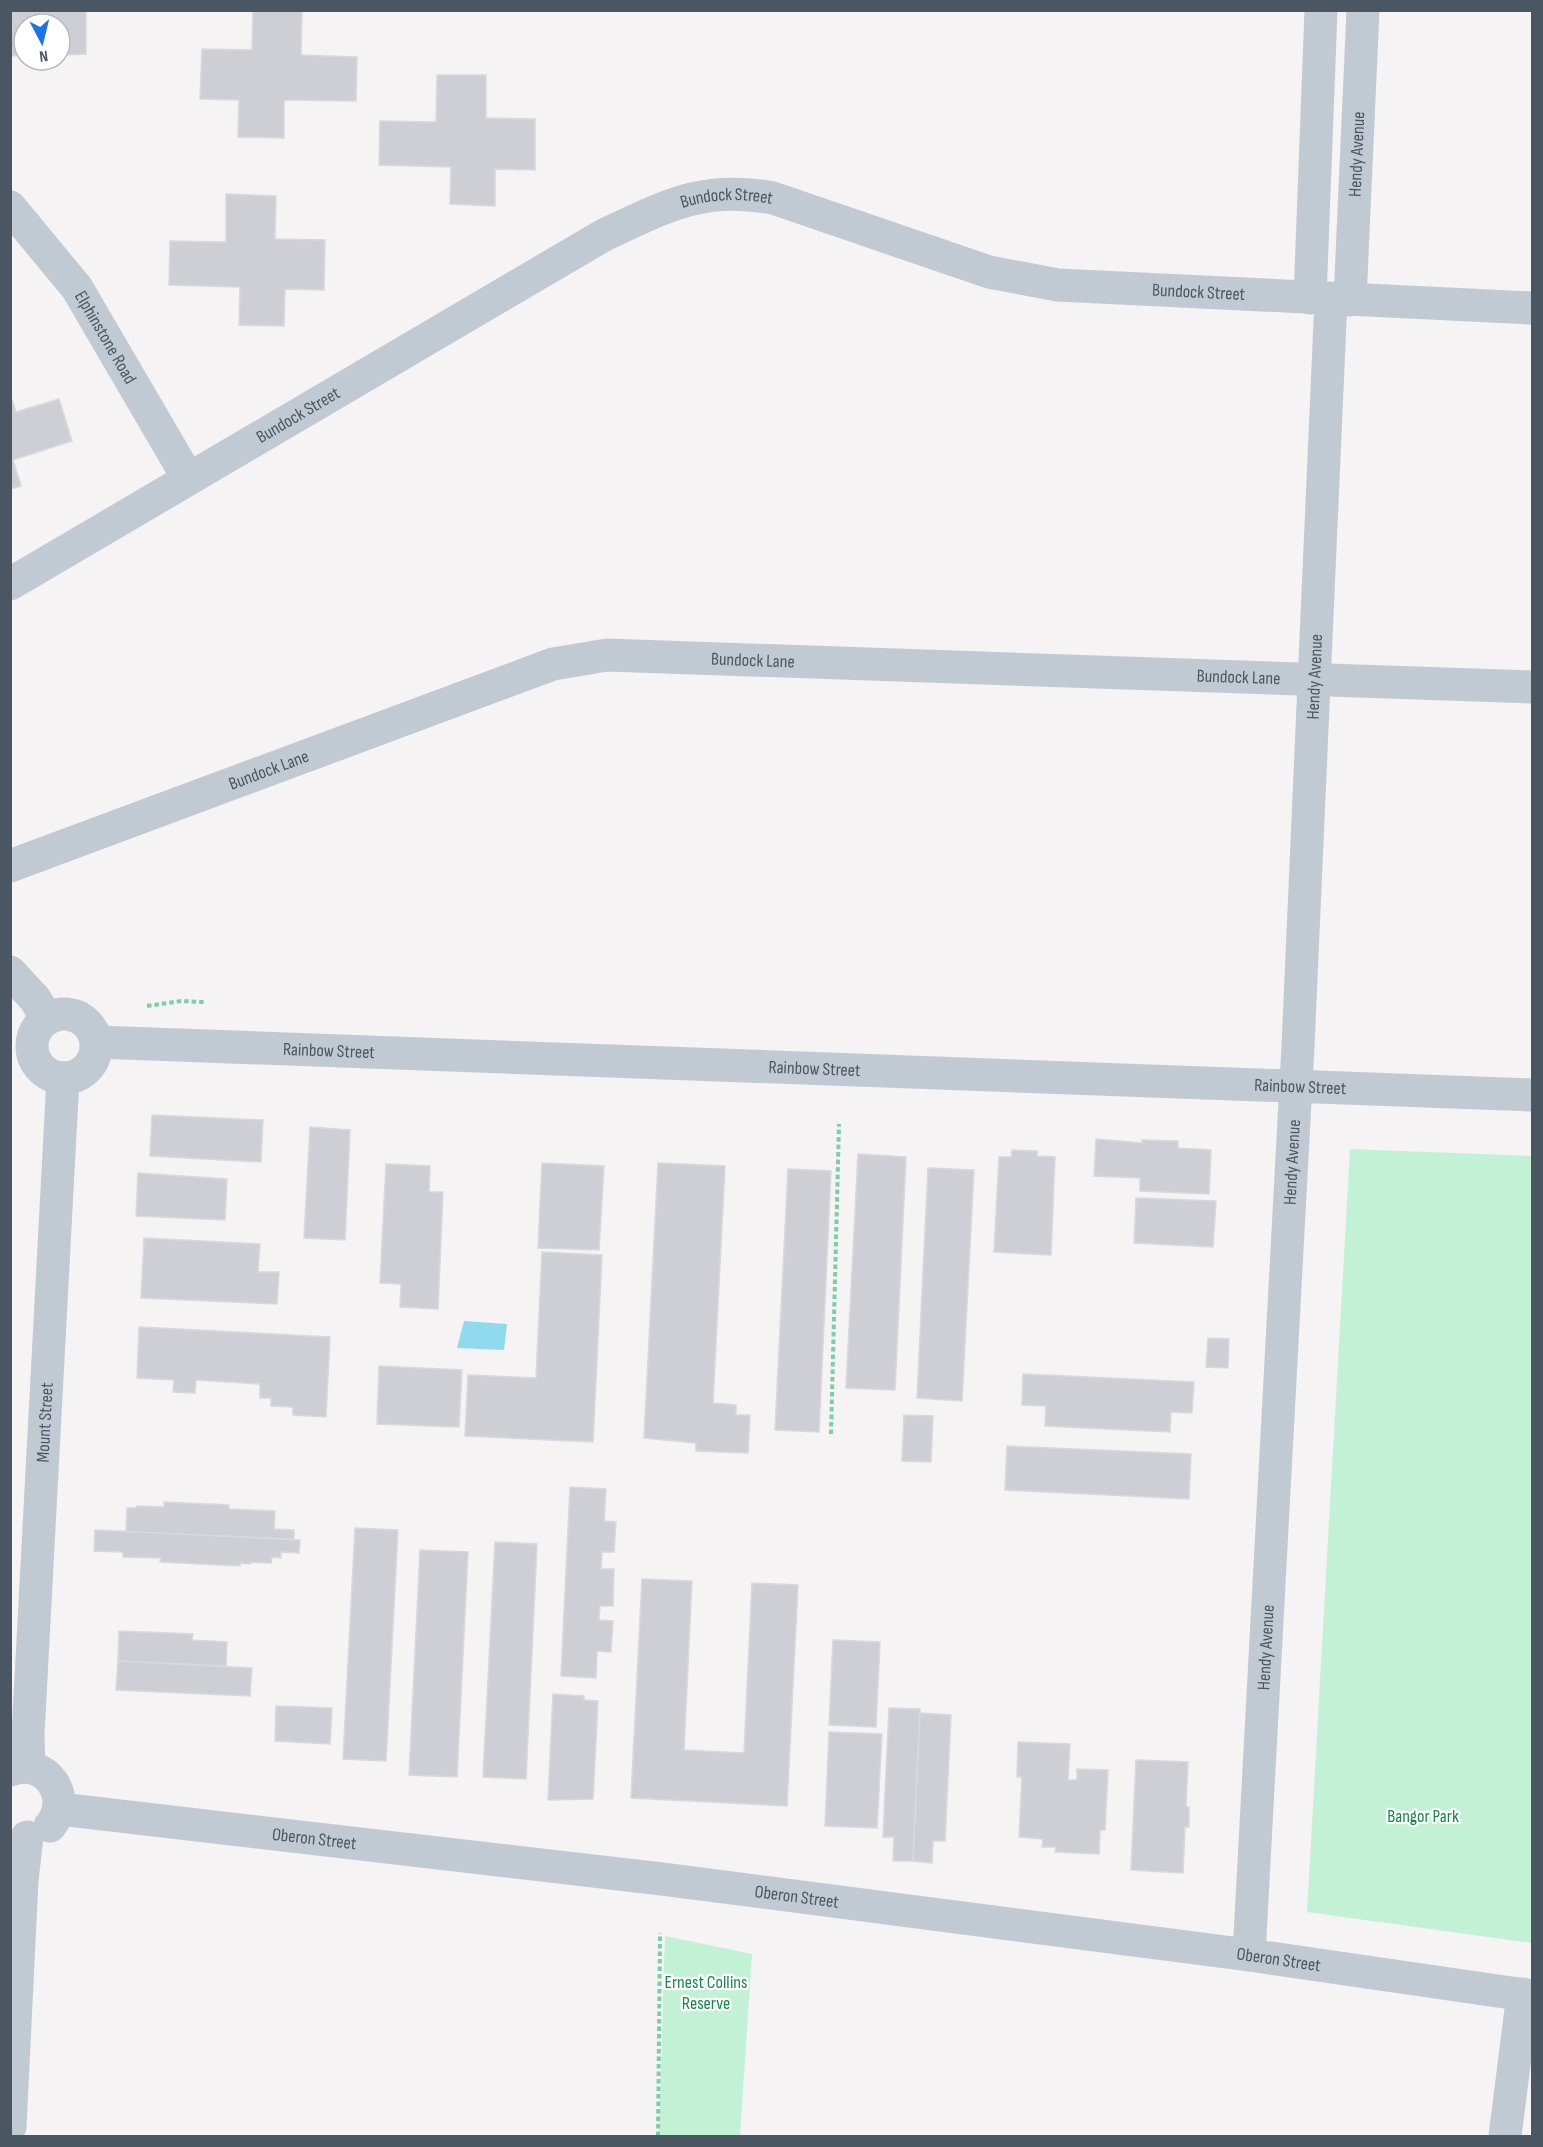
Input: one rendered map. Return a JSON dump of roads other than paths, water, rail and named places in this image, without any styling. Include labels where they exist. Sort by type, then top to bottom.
[{"type":"street","name":"Hendy Avenue","points":[[1249,1955],[1316,678],[1330,299],[1321,10]]},
{"type":"street","name":"Hendy Avenue","points":[[1330,299],[1363,10]]},
{"type":"street","name":"Bundock Street","points":[[10,584],[604,235],[674,203],[710,194],[747,193],[773,198],[990,272],[1058,285],[1533,308]]},
{"type":"street","name":"Elphinstone Road","points":[[10,207],[76,288],[188,478]]},
{"type":"street","name":"Bundock Lane","points":[[10,866],[553,664],[607,655],[1533,687]]},
{"type":"street","points":[[10,972],[35,999],[47,1018]]},
{"type":"street","points":[[68,1014],[78,1017],[87,1023],[97,1042],[96,1051],[88,1068],[72,1078],[52,1076],[44,1071],[32,1054],[34,1034],[47,1018],[68,1014]]},
{"type":"street","name":"Rainbow Street","points":[[97,1042],[1533,1095]]},
{"type":"street","name":"Mount Street","points":[[20,1769],[28,1734],[63,1078]]},
{"type":"street","points":[[10,2127],[22,1880],[19,1836],[48,1829],[60,1809],[57,1787],[50,1777],[20,1769]]},
{"type":"street","name":"Oberon Street","points":[[60,1809],[662,1880],[1249,1955],[1528,1995]]},
{"type":"street","points":[[1505,2136],[1528,1995]]},
{"type":"water","points":[[464,1321],[507,1324],[504,1350],[457,1348]]},
{"type":"park label","name":"Bangor Park","points":[[1423,1816]]},
{"type":"park label","name":"Ernest Collins Reserve","points":[[706,1992]]}]
